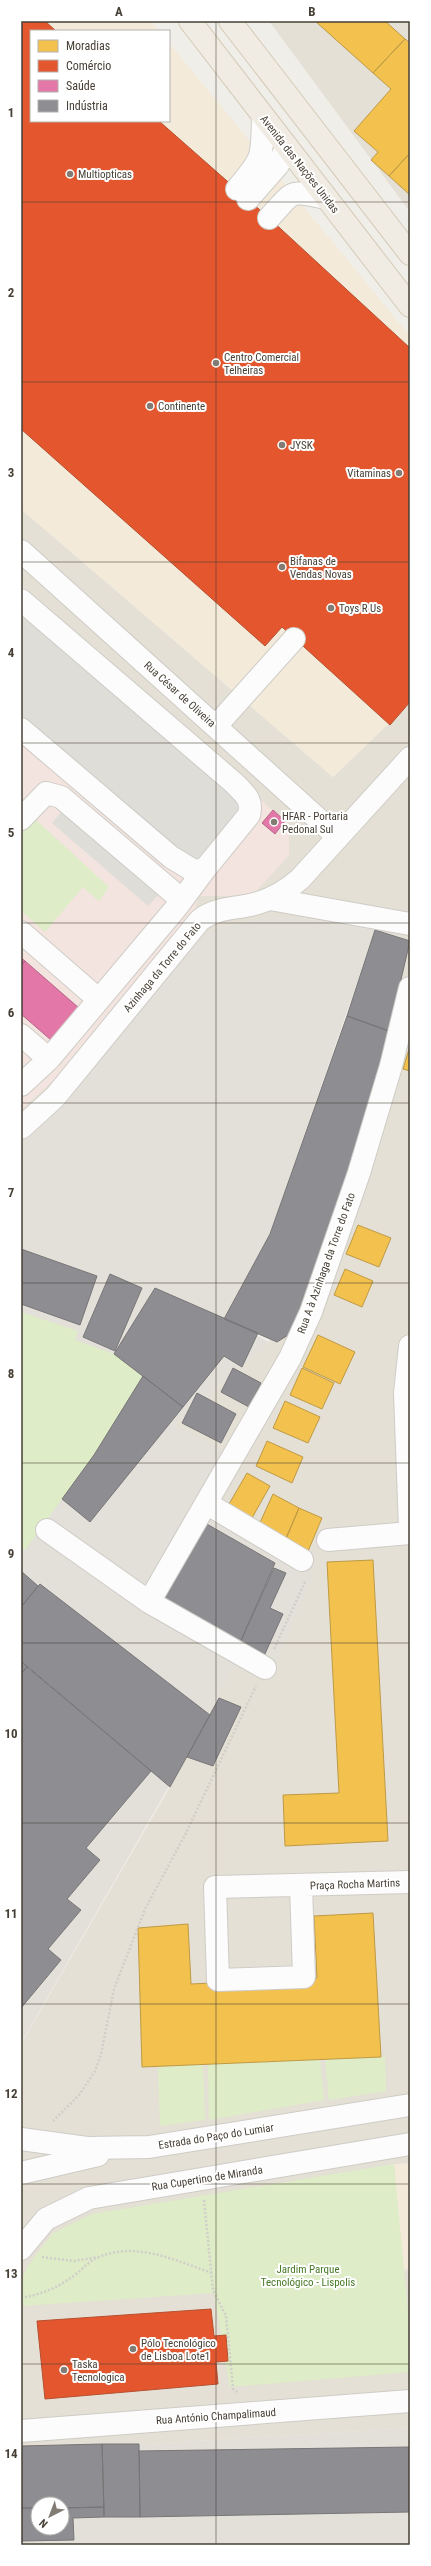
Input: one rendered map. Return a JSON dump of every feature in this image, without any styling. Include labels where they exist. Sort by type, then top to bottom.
[{"type":"main road","name":"Avenida das Nações Unidas","points":[[190,21],[410,306]]},
{"type":"main road","points":[[230,21],[410,254]]},
{"type":"street","points":[[253,204],[262,152],[263,116]]},
{"type":"street","points":[[253,204],[278,165],[287,147]]},
{"type":"street","points":[[253,204],[287,175],[304,170]]},
{"type":"street","points":[[253,204],[297,192],[326,198]]},
{"type":"street","name":"Rua César de Oliveira","points":[[21,551],[338,836]]},
{"type":"street","points":[[21,600],[234,783],[249,798],[251,806],[249,815],[204,869],[182,900],[49,1059],[21,1085]]},
{"type":"street","points":[[212,722],[290,635]]},
{"type":"street","points":[[21,729],[181,864],[194,871],[204,869]]},
{"type":"street","name":"Azinhaga da Torre do Fato","points":[[21,1128],[55,1097],[200,920],[217,910],[270,899],[287,891],[300,879],[410,758]]},
{"type":"street","points":[[21,819],[46,793],[61,797],[182,900]]},
{"type":"street","points":[[270,899],[410,924]]},
{"type":"street","points":[[21,932],[98,999]]},
{"type":"street","name":"Rua A à Azinhaga da Torre do Fato","points":[[149,1602],[290,1358],[311,1312],[359,1173],[391,1066],[410,988]]},
{"type":"street","points":[[21,1035],[49,1059]]},
{"type":"street","points":[[410,1346],[405,1393],[410,1529]]},
{"type":"street","points":[[206,1503],[305,1569]]},
{"type":"street","points":[[47,1530],[149,1602],[265,1668]]},
{"type":"street","points":[[328,1540],[410,1533]]},
{"type":"street","name":"Praça Rocha Martins","points":[[301,1885],[304,1977],[218,1980],[216,1888],[301,1885],[410,1882]]},
{"type":"street","name":"Estrada do Paço do Lumiar","points":[[27,2140],[87,2148],[122,2149],[149,2147],[410,2105]]},
{"type":"street","name":"Rua Cupertino de Miranda","points":[[21,2249],[46,2219],[89,2198],[410,2144]]},
{"type":"street","points":[[21,2173],[122,2149]]},
{"type":"street","name":"Rua António Champalimaud","points":[[21,2431],[410,2401]]},
{"type":"path","points":[[27,2140],[80,2095],[95,2071],[101,2054],[114,1989],[144,1909],[185,1835],[265,1668],[305,1569]]},
{"type":"path","points":[[201,2179],[212,2273],[212,2290],[226,2316],[233,2389]]},
{"type":"path","points":[[21,2249],[42,2257],[74,2261],[131,2251],[153,2252],[212,2273]]},
{"type":"path","points":[[21,2298],[42,2294],[69,2280],[94,2260],[106,2255]]},
{"type":"shaded area","name":"Centro Comercial Telheiras","points":[[21,21],[151,21],[158,30],[30,30],[30,122],[170,122],[170,44],[410,336],[410,703],[333,777],[21,509]]},
{"type":"shaded area","points":[[269,21],[410,21],[410,212]]},
{"type":"shaded area","points":[[21,509],[333,777],[410,703],[410,941],[375,930],[303,918],[264,918],[215,928],[70,1094],[21,1139]]},
{"type":"shaded area","points":[[21,584],[289,825],[289,855],[252,896],[199,896],[195,908],[60,1074],[21,1110]]},
{"type":"shaded area","points":[[21,602],[248,799],[194,870],[21,728]]},
{"type":"shaded area","points":[[62,811],[159,894],[148,906],[52,823]]},
{"type":"shaded area","points":[[264,918],[302,918],[375,930],[270,1234],[225,1319],[269,1342],[175,1425],[227,1452],[197,1507],[314,1573],[269,1680],[234,1666],[210,1715],[21,2043],[21,1139],[70,1094],[200,938],[215,928]]},
{"type":"shaded area","points":[[410,944],[410,2428],[21,2452],[21,2044],[170,1787],[234,1665],[269,1680],[197,1507],[175,1425],[269,1342]]},
{"type":"shaded area","points":[[410,2163],[410,2269],[403,2270],[394,2164]]},
{"type":"shaded area","points":[[410,2428],[410,2545],[21,2545],[21,2452]]},
{"type":"green space","points":[[34,818],[109,887],[99,901],[83,887],[45,932],[21,911],[21,834]]},
{"type":"green space","points":[[21,1312],[78,1331],[75,1340],[114,1354],[143,1376],[94,1455],[25,1550],[21,1548]]},
{"type":"green space","points":[[385,2057],[386,2091],[329,2100],[325,2059]]},
{"type":"green space","points":[[320,2059],[324,2100],[209,2120],[208,2064]]},
{"type":"green space","points":[[203,2064],[205,2120],[160,2126],[158,2066]]},
{"type":"green space","name":"Jardim Parque Tecnológico - Lispolis","points":[[394,2164],[410,2333],[410,2372],[230,2387],[214,2293],[21,2306],[21,2284],[27,2267],[53,2233],[92,2214]]},
{"type":"building: Moradias","points":[[315,21],[385,21],[405,39],[373,73]]},
{"type":"building: Moradias","points":[[405,39],[410,43],[410,153],[389,176],[371,160],[378,152],[354,131],[391,89],[373,73]]},
{"type":"building: Moradias","points":[[410,153],[410,195],[389,176]]},
{"type":"building: Moradias","points":[[410,1046],[410,1071],[403,1069]]},
{"type":"building: Moradias","points":[[358,1225],[391,1238],[379,1267],[346,1254]]},
{"type":"building: Moradias","points":[[345,1269],[373,1281],[362,1307],[334,1295]]},
{"type":"building: Moradias","points":[[318,1335],[355,1352],[340,1384],[303,1367]]},
{"type":"building: Moradias","points":[[302,1368],[334,1383],[322,1409],[290,1395]]},
{"type":"building: Moradias","points":[[285,1401],[320,1417],[308,1443],[273,1428]]},
{"type":"building: Moradias","points":[[267,1441],[303,1457],[292,1483],[256,1466]]},
{"type":"building: Moradias","points":[[247,1473],[270,1486],[252,1518],[229,1504]]},
{"type":"building: Moradias","points":[[273,1494],[299,1508],[286,1539],[258,1527]]},
{"type":"building: Moradias","points":[[299,1508],[322,1518],[306,1556],[283,1545]]},
{"type":"building: Moradias","points":[[373,1560],[388,1841],[285,1846],[283,1795],[339,1793],[327,1562]]},
{"type":"building: Moradias","points":[[373,1913],[381,2057],[142,2067],[138,1928],[188,1924],[191,1984],[317,1978],[314,1916]]},
{"type":"building: Comércio","name":"Centro Comercial Telheiras","points":[[21,21],[45,21],[55,30],[30,30],[30,122],[160,122],[269,218],[410,348],[410,702],[390,725],[282,627],[265,646],[21,429]]},
{"type":"building: Comércio","name":"Pólo Tecnológico de Lisboa Lote1","points":[[211,2309],[214,2336],[226,2335],[228,2361],[216,2362],[218,2384],[45,2399],[37,2321]]},
{"type":"building: Saúde","name":"HFAR - Portaria Pedonal Sul","points":[[273,810],[285,821],[275,834],[262,823]]},
{"type":"building: Saúde","points":[[21,958],[25,961],[21,966]]},
{"type":"building: Saúde","points":[[25,961],[79,1008],[51,1040],[21,1014],[21,966]]},
{"type":"building: Indústria","points":[[375,930],[410,941],[389,1031],[347,1016]]},
{"type":"building: Indústria","points":[[347,1016],[389,1031],[359,1144],[293,1332],[277,1342],[224,1319],[270,1234]]},
{"type":"building: Indústria","points":[[21,1249],[97,1276],[80,1325],[21,1304]]},
{"type":"building: Indústria","points":[[110,1274],[142,1288],[115,1351],[83,1337]]},
{"type":"building: Indústria","points":[[155,1288],[258,1333],[242,1367],[224,1356],[183,1407],[114,1354]]},
{"type":"building: Indústria","points":[[233,1368],[261,1383],[249,1407],[221,1392]]},
{"type":"building: Indústria","points":[[143,1376],[183,1407],[90,1522],[62,1499],[94,1455]]},
{"type":"building: Indústria","points":[[197,1393],[236,1414],[221,1443],[182,1423]]},
{"type":"building: Indústria","points":[[205,1523],[275,1563],[239,1645],[161,1600]]},
{"type":"building: Indústria","points":[[274,1568],[286,1573],[270,1608],[283,1614],[264,1656],[239,1645]]},
{"type":"building: Indústria","points":[[21,1571],[38,1586],[21,1607]]},
{"type":"building: Indústria","points":[[40,1584],[210,1715],[170,1787],[21,1661],[21,1607]]},
{"type":"building: Indústria","points":[[21,1661],[27,1667],[21,1674]]},
{"type":"building: Indústria","points":[[27,1667],[151,1771],[86,1848],[100,1860],[67,1899],[81,1910],[48,1949],[61,1960],[21,2008],[21,1674]]},
{"type":"building: Indústria","points":[[219,1698],[241,1707],[213,1766],[187,1757]]},
{"type":"building: Indústria","points":[[102,2444],[104,2507],[70,2508],[70,2496],[30,2496],[30,2508],[21,2508],[21,2446]]},
{"type":"building: Indústria","points":[[102,2444],[139,2444],[140,2517],[104,2517]]},
{"type":"building: Indústria","points":[[410,2447],[410,2512],[140,2517],[139,2451]]},
{"type":"building: Indústria","points":[[104,2507],[104,2517],[73,2518],[74,2540],[21,2541],[21,2508],[30,2508],[30,2536],[70,2536],[70,2508]]},
{"type":"place","name":"Multiopticas","points":[[70,174]]},
{"type":"place","name":"Centro Comercial Telheiras","points":[[216,363]]},
{"type":"place","name":"Continente","points":[[150,406]]},
{"type":"place","name":"JYSK","points":[[282,445]]},
{"type":"place","name":"Vitaminas","points":[[399,473]]},
{"type":"place","name":"Bifanas de Vendas Novas","points":[[282,567]]},
{"type":"place","name":"Toys R Us","points":[[331,608]]},
{"type":"place","name":"HFAR - Portaria Pedonal Sul","points":[[274,822]]},
{"type":"place","name":"Pólo Tecnológico de Lisboa Lote1","points":[[133,2349]]},
{"type":"place","name":"Taska Tecnologica","points":[[64,2370]]}]
